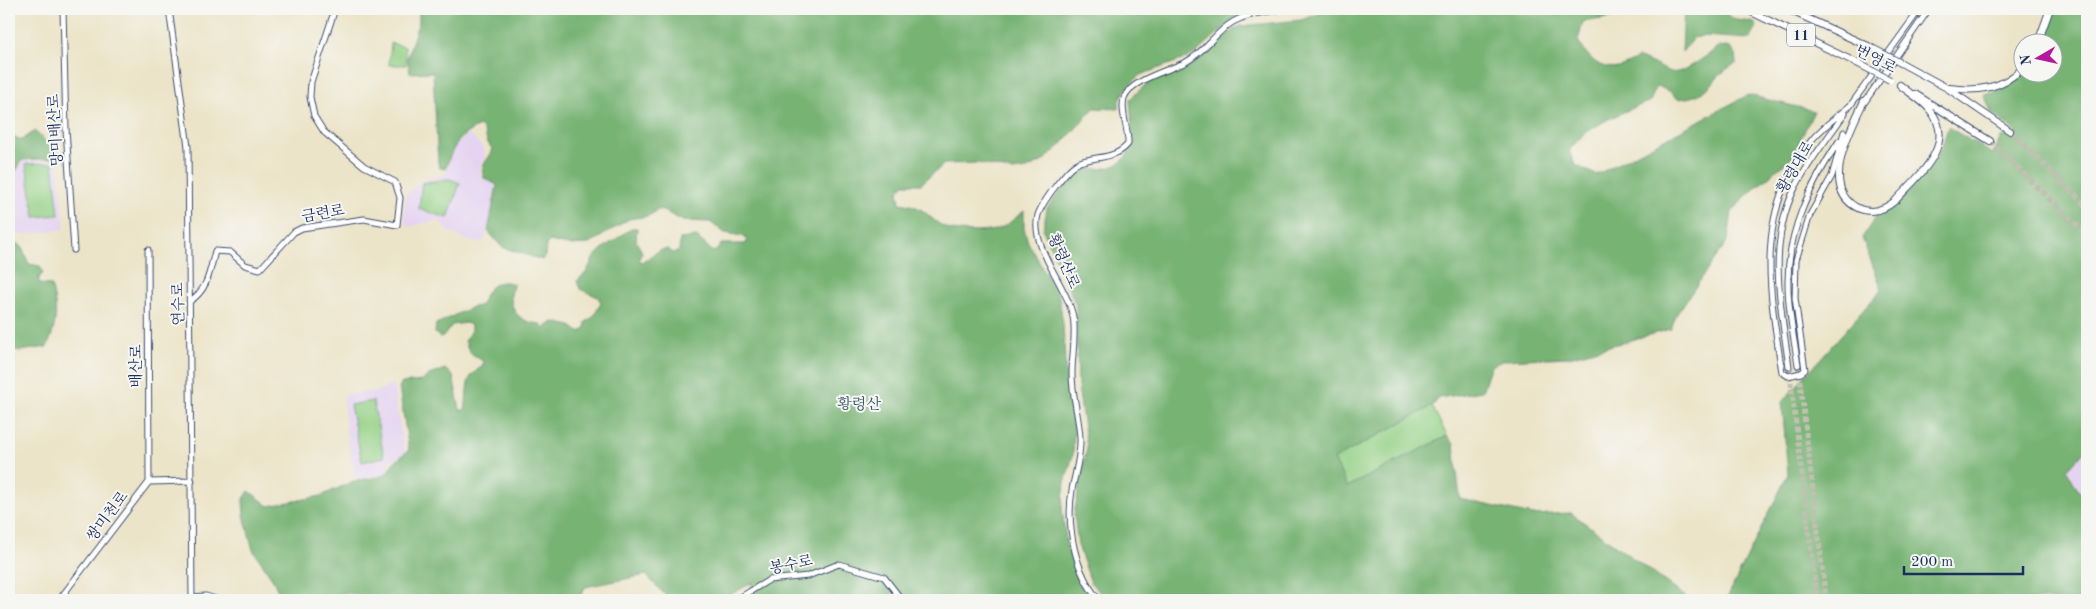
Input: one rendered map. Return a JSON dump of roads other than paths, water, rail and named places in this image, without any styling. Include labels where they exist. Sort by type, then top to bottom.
[{"type":"highway","name":"번영로","points":[[1745,9],[1900,85],[1936,105],[1990,141]]},
{"type":"highway","name":"번영로","points":[[1787,9],[1868,46],[1947,88],[2010,131]]},
{"type":"highway","points":[[2041,32],[2049,10]]},
{"type":"highway","points":[[1947,88],[1983,90],[2000,85],[2014,74]]},
{"type":"highway","points":[[1864,101],[1844,146],[1840,166],[1841,184],[1850,202],[1865,210],[1883,209],[1896,200],[1936,153],[1939,132],[1937,121],[1928,108],[1900,85]]},
{"type":"street","name":"망미배산로","points":[[63,9],[66,129],[74,250]]},
{"type":"street","name":"연수로","points":[[169,9],[188,147],[192,599]]},
{"type":"street","name":"금련로","points":[[190,301],[200,295],[208,280],[215,251],[230,252],[244,265],[260,268],[294,232],[302,228],[364,219],[396,225],[400,198],[395,182],[364,166],[324,132],[311,106],[311,82],[335,9]]},
{"type":"street","name":"황령산로","points":[[1099,600],[1088,586],[1072,535],[1069,510],[1080,438],[1072,374],[1073,315],[1040,239],[1038,215],[1070,168],[1079,162],[1123,151],[1128,144],[1123,108],[1124,98],[1129,91],[1142,81],[1188,61],[1233,22],[1281,9]]},
{"type":"street","name":"황령대로","points":[[1789,367],[1778,280],[1780,240],[1795,189],[1819,149],[1920,9]]},
{"type":"street","name":"황령대로","points":[[1798,365],[1788,285],[1790,254],[1800,213],[1820,170],[1844,132],[1929,9]]},
{"type":"street","points":[[1844,132],[1832,176],[1810,215],[1798,253],[1794,281],[1795,298],[1805,370],[1801,374],[1788,376],[1782,372],[1770,261],[1770,235],[1776,205],[1782,190],[1812,140],[1851,105]]},
{"type":"street","points":[[1812,140],[1819,140],[1819,149]]},
{"type":"street","points":[[1820,170],[1827,168],[1831,171],[1832,176]]},
{"type":"street","name":"배산로","points":[[148,250],[149,482]]},
{"type":"street","points":[[149,482],[192,481]]},
{"type":"street","name":"쌍미천로","points":[[59,600],[149,482]]},
{"type":"street","name":"봉수로","points":[[736,600],[769,580],[808,576],[839,564],[884,577],[898,595],[899,600]]},
{"type":"street","points":[[192,599],[206,596],[219,600]]},
{"type":"tunnel","points":[[2010,131],[2087,207]]},
{"type":"tunnel","points":[[1990,141],[2087,235]]},
{"type":"tunnel","points":[[1798,365],[1826,600]]},
{"type":"tunnel","points":[[1789,367],[1817,600]]},
{"type":"park label","name":"황령산","points":[[859,404]]}]
